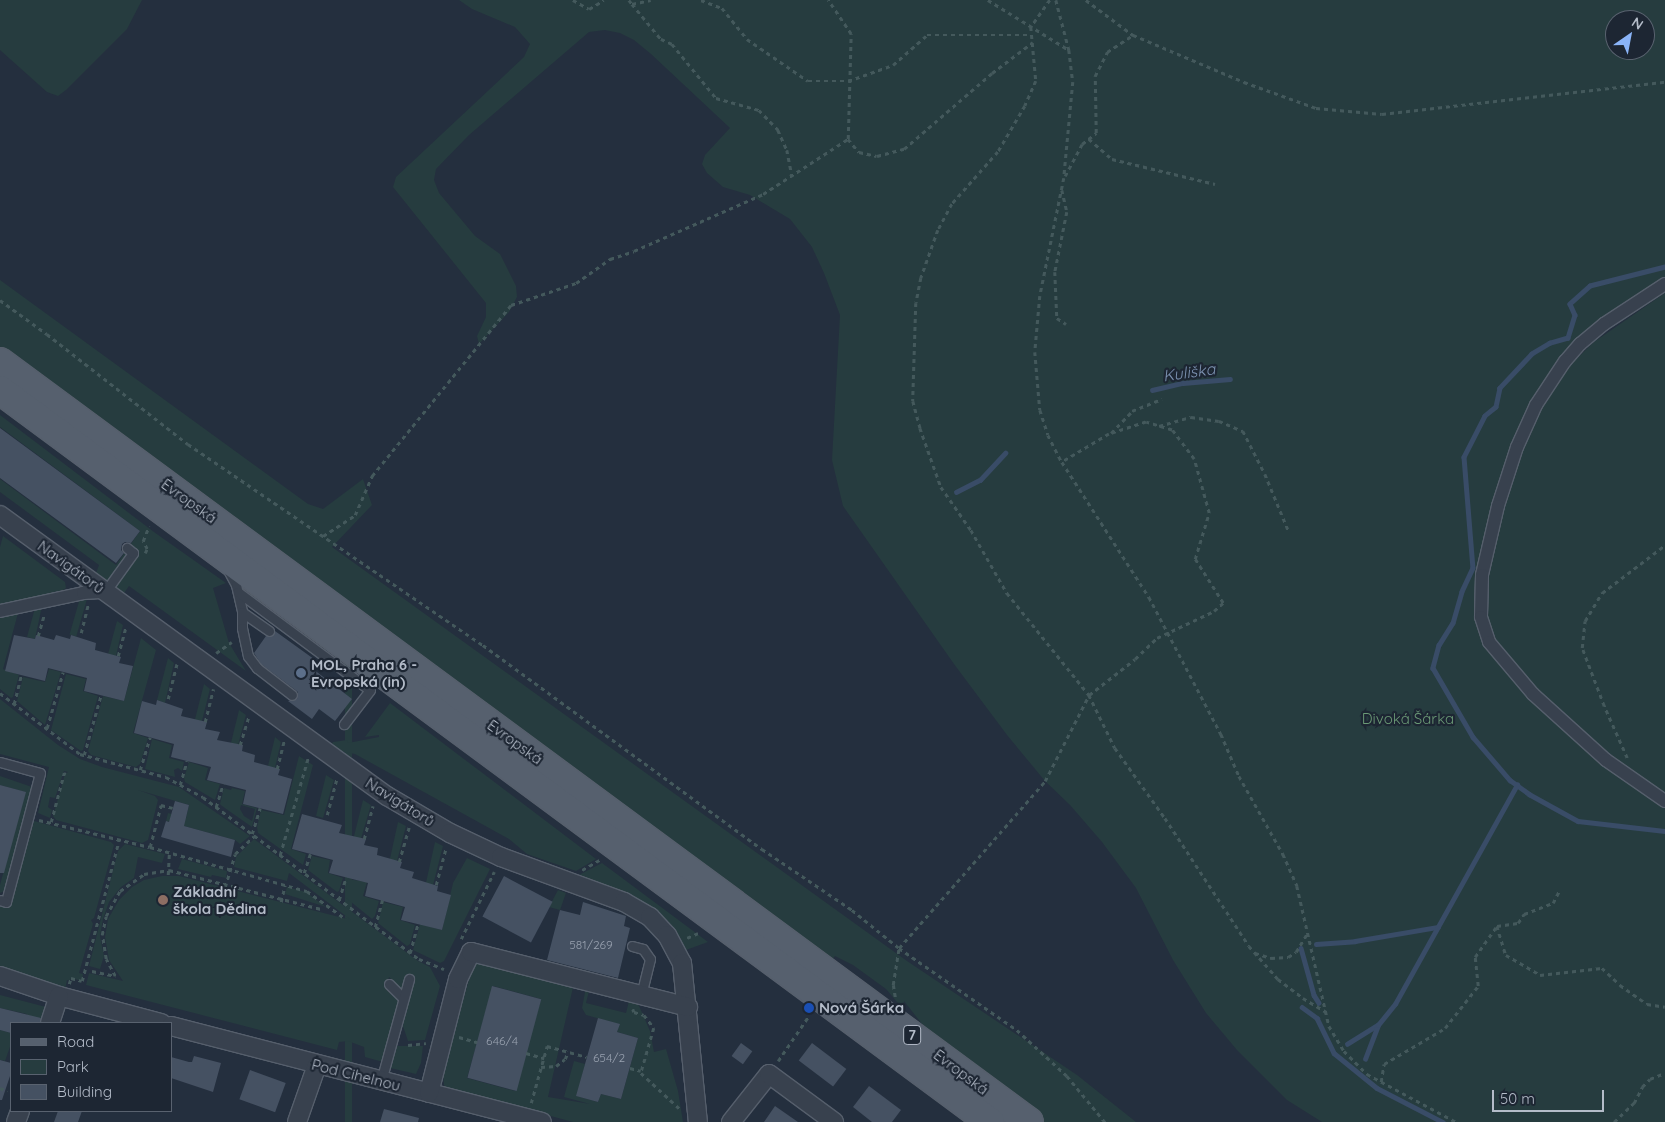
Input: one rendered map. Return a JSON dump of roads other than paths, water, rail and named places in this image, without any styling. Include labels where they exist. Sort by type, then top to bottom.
[{"type":"main road","name":"Evropská","points":[[0,362],[1029,1122]]},
{"type":"main road","name":"Evropská","points":[[0,390],[990,1122]]},
{"type":"street","points":[[1665,284],[1604,324],[1580,344],[1565,361],[1536,404],[1517,447],[1498,506],[1482,575],[1481,617],[1489,642],[1533,694],[1606,760],[1665,801]]},
{"type":"street","name":"Navigátorů","points":[[0,515],[98,595],[186,659],[387,796],[450,834],[501,857],[624,902],[650,917],[667,935],[682,963],[688,1006],[692,1118]]},
{"type":"street","points":[[0,611],[83,593],[98,595]]},
{"type":"street","points":[[429,1093],[458,979],[471,952],[688,1006]]},
{"type":"street","points":[[0,976],[59,996],[156,1022]]},
{"type":"street","points":[[50,1022],[59,996]]},
{"type":"street","name":"Pod Cihelnou","points":[[172,1026],[542,1122]]},
{"type":"street","points":[[297,1122],[317,1065]]},
{"type":"street","points":[[731,1122],[769,1074],[834,1122]]},
{"type":"lane","points":[[98,595],[134,553],[127,548]]},
{"type":"lane","points":[[219,552],[238,592],[242,612],[242,628],[248,656],[252,662],[292,695]]},
{"type":"lane","points":[[238,592],[370,690],[344,724]]},
{"type":"lane","points":[[242,612],[269,632]]},
{"type":"lane","points":[[318,662],[357,654]]},
{"type":"lane","points":[[0,762],[40,774],[6,902],[0,900]]},
{"type":"lane","points":[[632,946],[643,949],[650,959],[634,992]]},
{"type":"lane","points":[[381,1081],[409,979]]},
{"type":"lane","points":[[389,984],[403,998]]},
{"type":"waterway","points":[[1665,267],[1590,286],[1570,304],[1575,315],[1568,338],[1550,343],[1532,354],[1500,388],[1496,407],[1485,416],[1464,457],[1473,568],[1462,592],[1453,623],[1439,645],[1433,668],[1473,737],[1510,780],[1529,794],[1578,821],[1665,831]]},
{"type":"waterway","name":"Kuliška","points":[[1152,390],[1183,383],[1230,379]]},
{"type":"waterway","points":[[956,492],[980,480],[1005,453]]},
{"type":"waterway","points":[[1365,1059],[1378,1025],[1395,1004],[1517,785]]},
{"type":"waterway","points":[[1316,944],[1355,941],[1438,927]]},
{"type":"waterway","points":[[1301,948],[1314,995],[1319,1003]]},
{"type":"waterway","points":[[1302,1007],[1317,1018],[1334,1053],[1377,1088],[1443,1122]]},
{"type":"waterway","points":[[1347,1044],[1378,1025]]},
{"type":"place","name":"MOL, Praha 6 - Evropská (in)","points":[[301,673]]},
{"type":"place","name":"Základní škola Dědina","points":[[163,900]]},
{"type":"place","name":"Nová Šárka","points":[[809,1008]]},
{"type":"park label","name":"Divoká Šárka","points":[[1408,719]]}]
